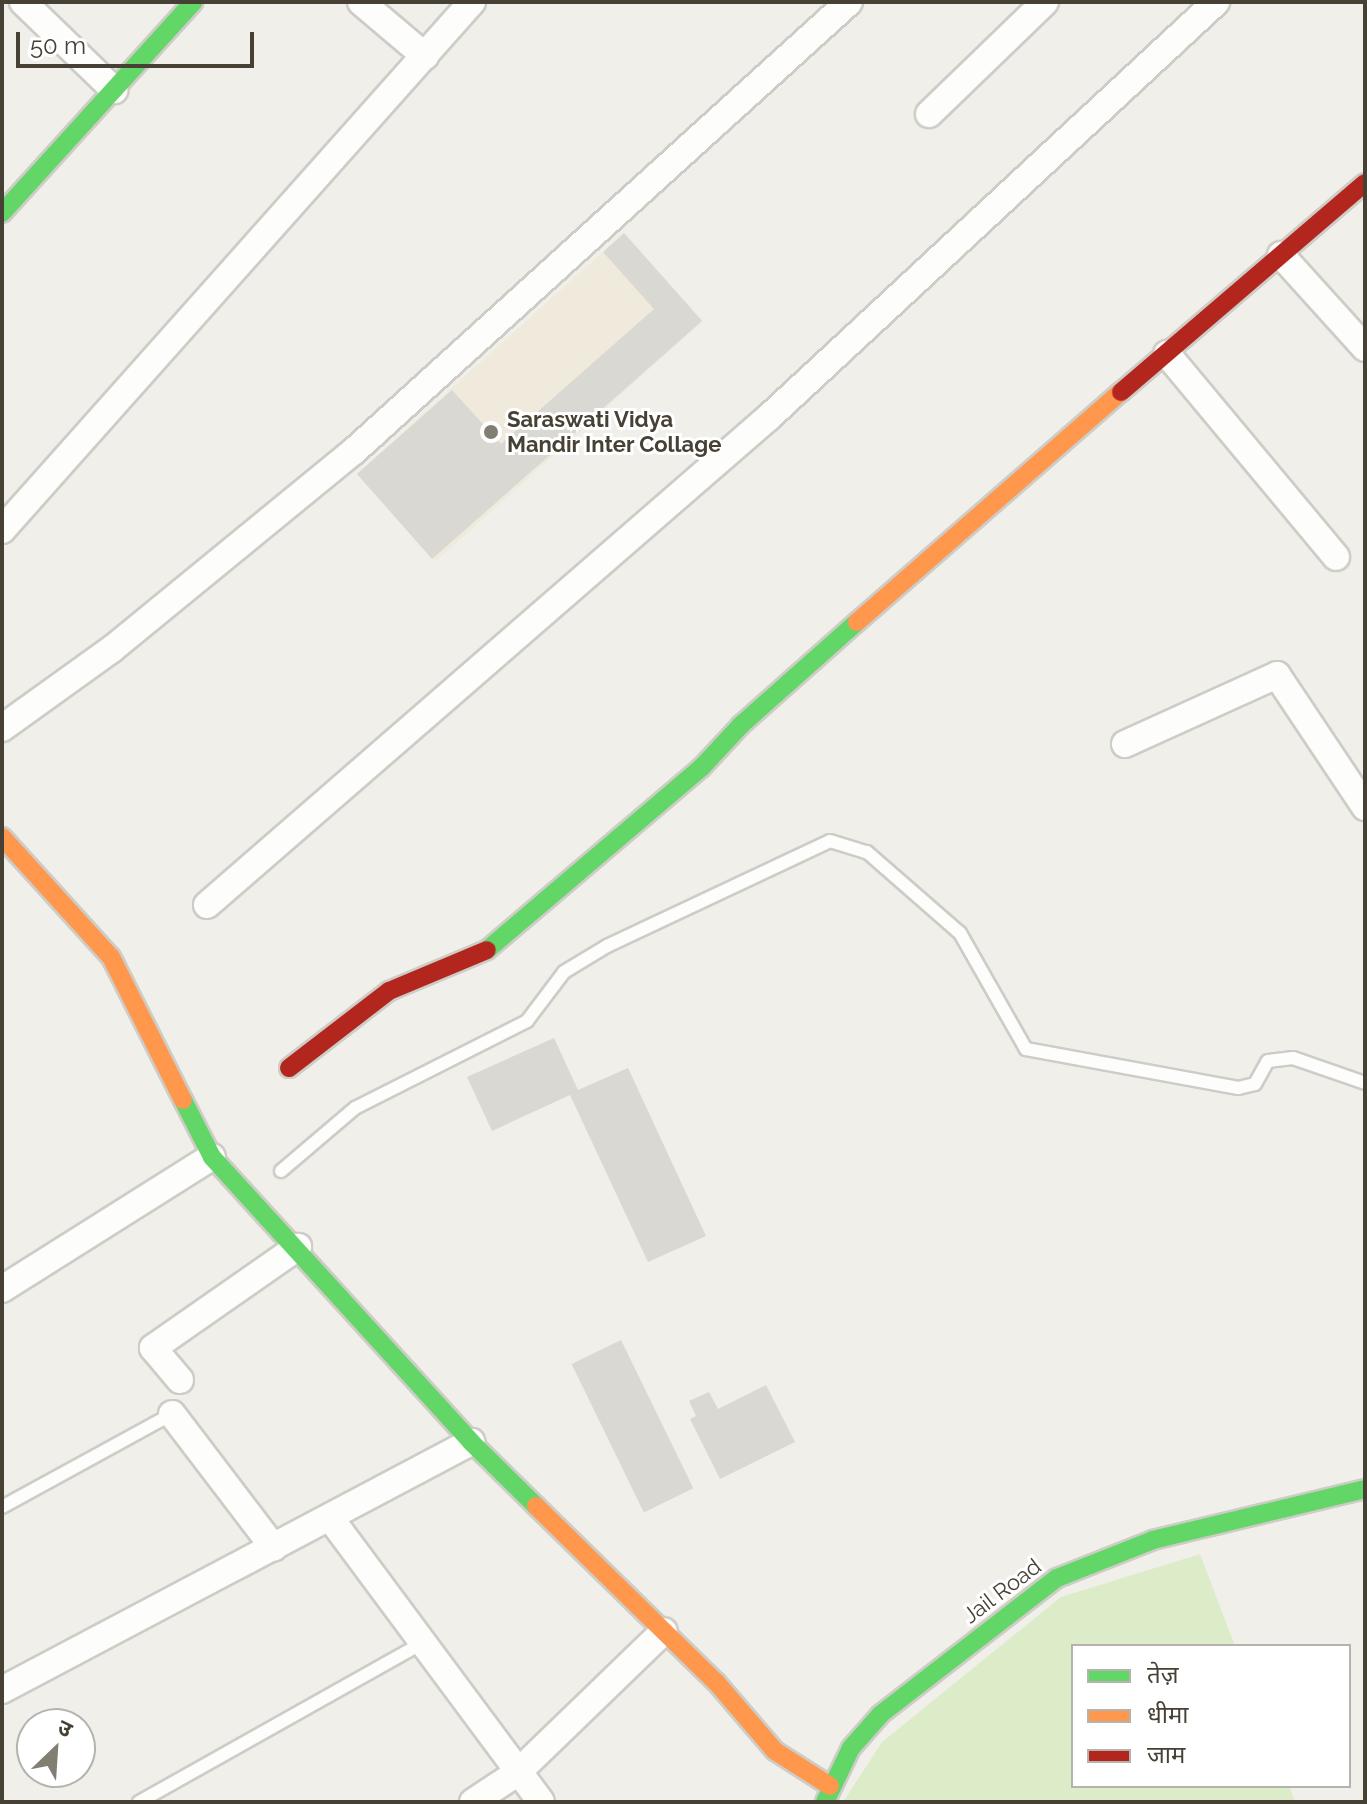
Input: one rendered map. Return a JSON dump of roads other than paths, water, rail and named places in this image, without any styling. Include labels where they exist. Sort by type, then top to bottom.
[{"type":"street","points":[[23,2],[114,90]]},
{"type":"street","points":[[2,213],[193,2]]},
{"type":"street","points":[[361,2],[425,56]]},
{"type":"street","points":[[2,530],[472,2]]},
{"type":"street","points":[[2,728],[112,649],[354,451],[849,2]]},
{"type":"street","points":[[929,114],[1045,2]]},
{"type":"street","points":[[207,905],[769,417],[1216,2]]},
{"type":"street","points":[[289,1068],[389,991],[481,955],[1365,183]]},
{"type":"street","points":[[1281,255],[1365,348]]},
{"type":"street","points":[[1167,354],[1336,557]]},
{"type":"street","points":[[1125,744],[1277,675],[1365,807]]},
{"type":"street","points":[[2,837],[111,957],[212,1157],[298,1247],[471,1442],[664,1631],[775,1751],[827,1794]]},
{"type":"street","points":[[2,1289],[212,1157]]},
{"type":"street","points":[[180,1380],[153,1348],[298,1247]]},
{"type":"street","points":[[172,1414],[274,1548]]},
{"type":"street","points":[[2,1690],[331,1519],[471,1442]]},
{"type":"street","name":"Jail Road","points":[[827,1794],[851,1748],[881,1714],[1057,1578],[1153,1540],[1363,1489]]},
{"type":"street","points":[[331,1519],[541,1802]]},
{"type":"street","points":[[473,1802],[517,1773],[664,1631]]},
{"type":"lane","points":[[281,1171],[355,1108],[527,1021],[564,972],[607,946],[830,841],[867,852],[960,933],[1026,1049],[1238,1088],[1255,1084],[1268,1061],[1293,1058],[1365,1083]]},
{"type":"lane","points":[[2,1507],[172,1414]]},
{"type":"lane","points":[[1363,1489],[1365,1509]]},
{"type":"lane","points":[[139,1802],[422,1643]]},
{"type":"place","name":"Saraswati Vidya Mandir Inter Collage","points":[[491,432]]}]
